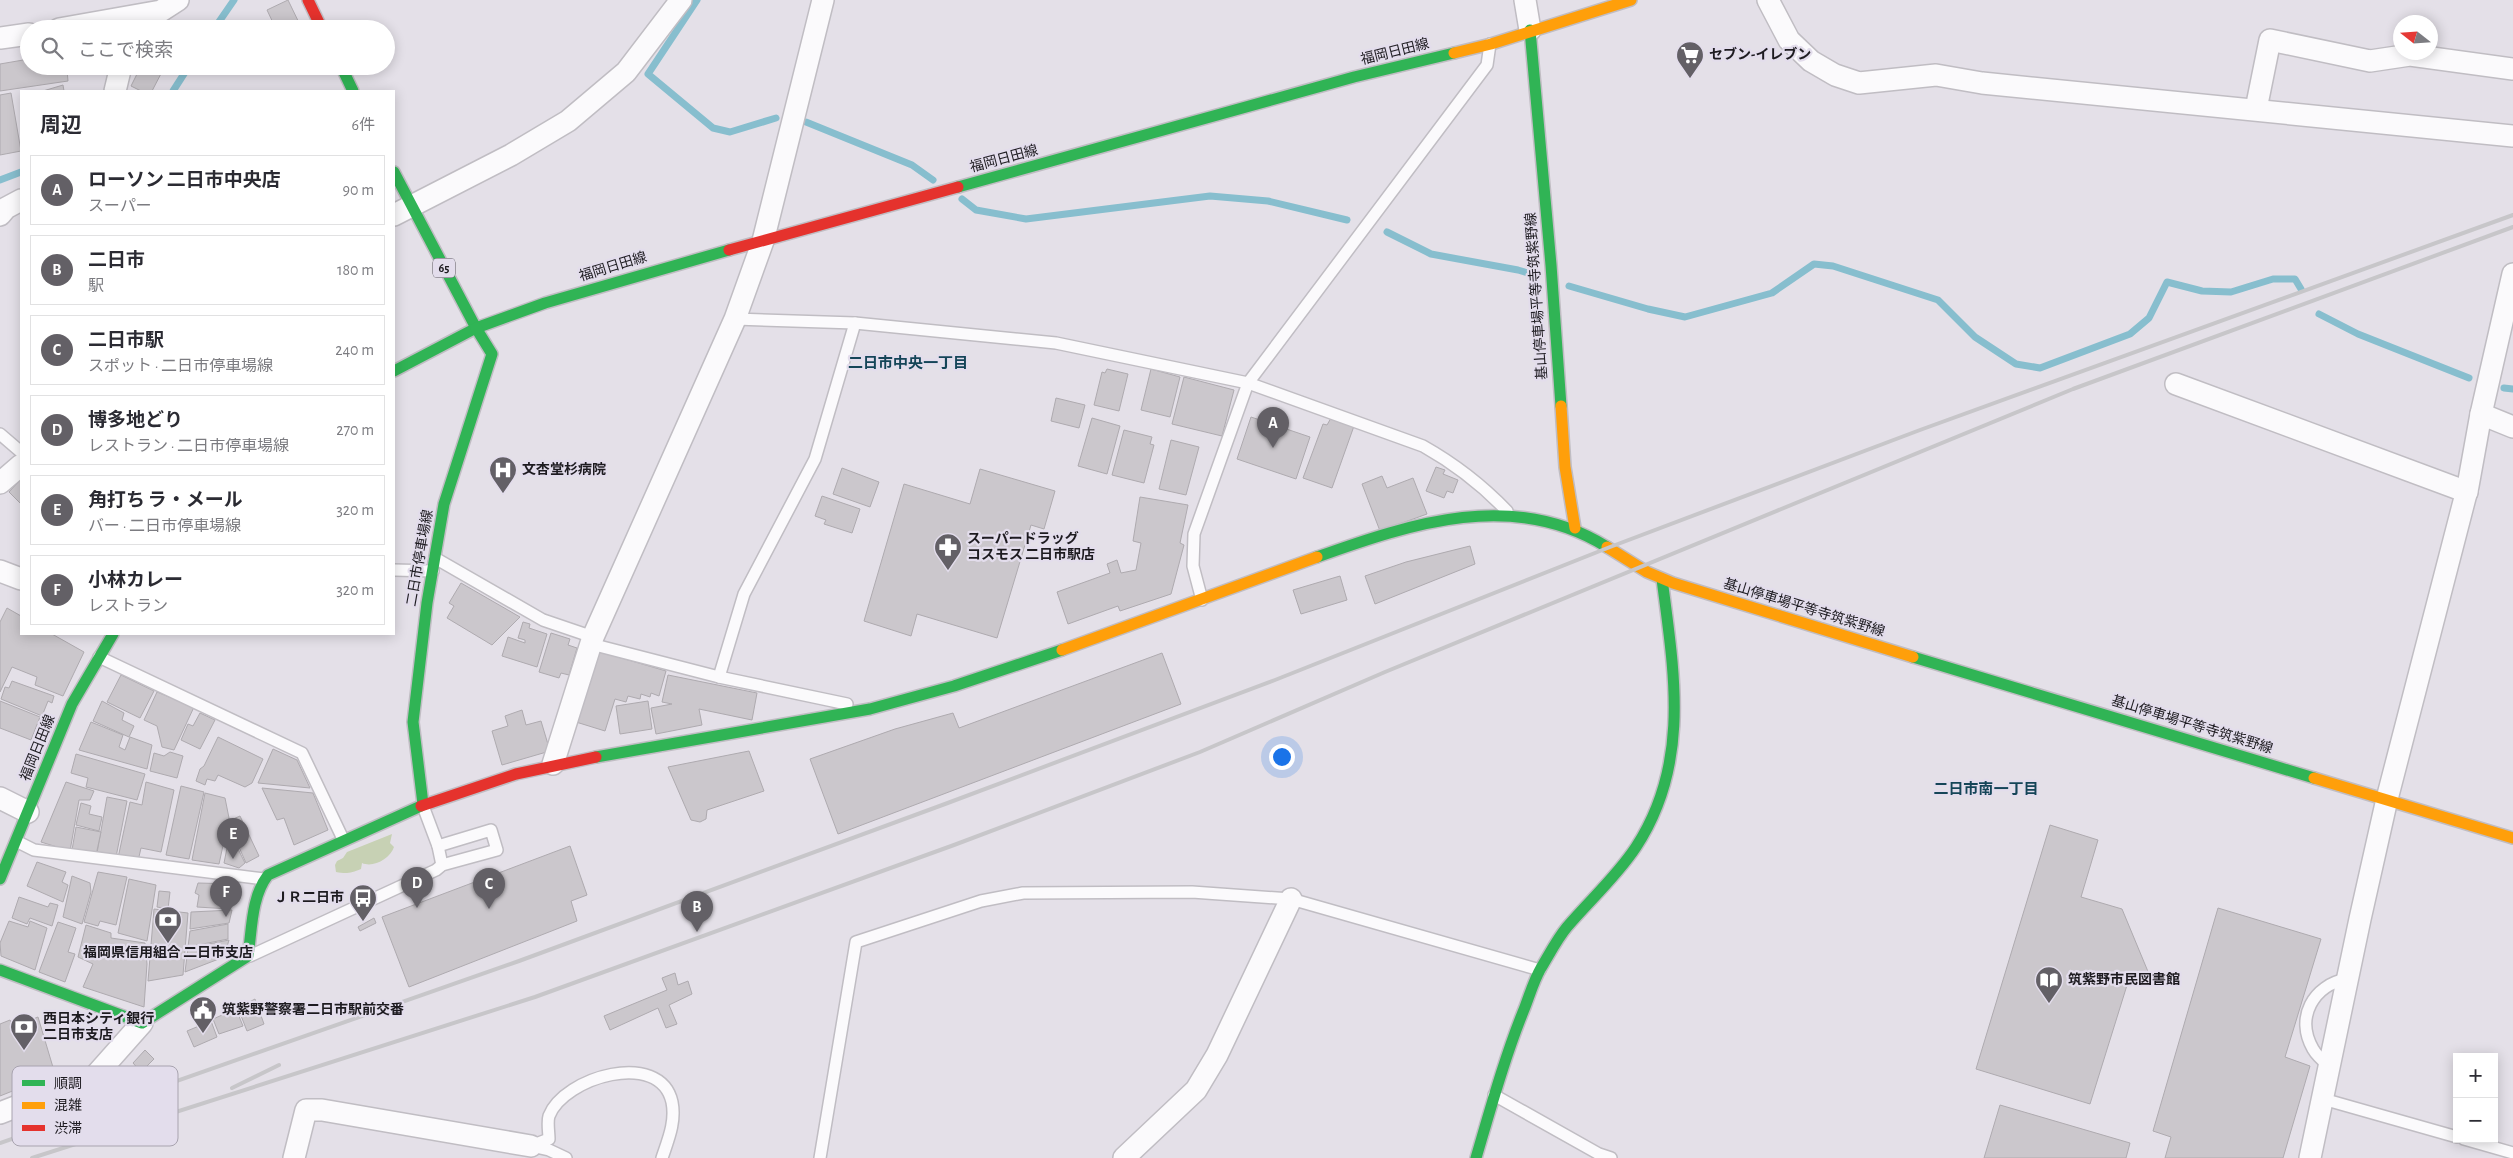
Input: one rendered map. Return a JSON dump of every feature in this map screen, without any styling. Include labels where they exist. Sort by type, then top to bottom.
[{"type":"main road","points":[[308,0],[318,20]]},
{"type":"main road","name":"福岡日田線","points":[[395,370],[476,328],[545,303],[1354,77],[1491,44],[1530,30],[1631,0]]},
{"type":"main road","name":"基山停車場平等寺筑紫野線","points":[[1530,30],[1551,265],[1565,467],[1576,528],[1662,579],[2513,838]]},
{"type":"main road","points":[[345,75],[353,90]]},
{"type":"main road","name":"65","points":[[395,176],[403,212],[476,328]]},
{"type":"main road","name":"二日市停車場線","points":[[423,804],[413,722],[444,504],[492,354],[476,328]]},
{"type":"main road","points":[[0,970],[142,1023],[248,956],[258,900],[264,879],[343,839],[423,804],[506,775],[553,764],[870,709],[956,685],[1202,600],[1315,557],[1411,528],[1452,518],[1512,516],[1541,519],[1576,528]]},
{"type":"main road","points":[[1476,1158],[1513,1037],[1540,970],[1566,928],[1598,896],[1636,846],[1660,804],[1673,752],[1676,720],[1671,647],[1662,579]]},
{"type":"main road","name":"福岡日田線","points":[[0,879],[72,704],[111,635]]},
{"type":"street","points":[[107,20],[161,11],[178,0]]},
{"type":"street","points":[[403,212],[511,155],[568,121],[626,72],[681,0]]},
{"type":"street","points":[[553,764],[592,640],[735,319],[763,241],[824,0]]},
{"type":"street","points":[[1525,0],[1530,30]]},
{"type":"street","points":[[1768,0],[1789,40],[1801,52],[1835,75],[1859,83],[1936,75],[1982,83],[2513,136]]},
{"type":"street","points":[[0,38],[20,35]]},
{"type":"street","points":[[2256,109],[2270,40],[2370,61],[2410,55],[2513,69]]},
{"type":"street","points":[[115,90],[119,75]]},
{"type":"street","points":[[0,214],[20,201]]},
{"type":"street","points":[[2310,1158],[2387,799],[2467,492],[2481,414],[2509,310],[2513,274]]},
{"type":"street","points":[[2176,384],[2467,492]]},
{"type":"street","points":[[2481,414],[2513,427]]},
{"type":"street","points":[[0,483],[20,466]]},
{"type":"street","points":[[0,571],[20,579]]},
{"type":"street","points":[[0,798],[28,812]]},
{"type":"street","points":[[1124,1158],[1196,1090],[1217,1055],[1291,899]]},
{"type":"street","points":[[104,1066],[142,1023]]},
{"type":"street","points":[[0,1113],[12,1108]]},
{"type":"street","points":[[294,1158],[306,1110],[322,1110],[531,1146]]},
{"type":"lane","points":[[1202,600],[1193,566],[1194,534],[1248,383],[1487,65],[1491,44]]},
{"type":"lane","points":[[735,319],[855,323],[1056,343],[1248,383],[1423,446],[1443,457],[1482,486],[1512,516]]},
{"type":"lane","points":[[719,677],[744,594],[815,459],[855,323]]},
{"type":"lane","points":[[0,434],[20,451]]},
{"type":"lane","points":[[435,558],[543,620],[592,640],[719,677],[870,709]]},
{"type":"lane","points":[[395,570],[433,571]]},
{"type":"lane","points":[[99,657],[302,753],[343,839]]},
{"type":"lane","points":[[423,804],[438,846],[442,865]]},
{"type":"lane","points":[[248,956],[436,870],[442,865],[497,850],[491,830],[438,846]]},
{"type":"lane","points":[[16,840],[34,850],[264,879]]},
{"type":"lane","points":[[820,1158],[856,942],[981,901],[1023,893],[1192,892],[1291,899],[1540,970]]},
{"type":"lane","points":[[2329,1066],[2312,1048],[2306,1024],[2314,998],[2319,990],[2335,981],[2348,979]]},
{"type":"lane","points":[[531,1146],[549,1139],[548,1117],[562,1097],[579,1084],[616,1074],[638,1073],[657,1079],[672,1102],[673,1126],[662,1158]]},
{"type":"lane","points":[[1494,1095],[1599,1154],[1611,1158]]},
{"type":"lane","points":[[2322,1099],[2453,1136]]},
{"type":"lane","points":[[2478,1143],[2513,1153]]},
{"type":"lane","points":[[531,1146],[550,1150],[566,1158]]},
{"type":"green space","points":[[392,834],[390,843],[394,847],[385,859],[371,864],[362,863],[361,869],[352,872],[336,872],[335,865],[337,861],[343,858],[347,852]]},
{"type":"building","points":[[288,0],[298,20],[272,20],[267,10]]},
{"type":"building","points":[[20,61],[20,75],[67,75],[68,81],[0,91],[0,64]]},
{"type":"building","points":[[136,75],[160,75],[153,90],[139,90],[131,86]]},
{"type":"building","points":[[63,85],[64,90],[46,90]]},
{"type":"building","points":[[11,93],[20,151],[0,155],[0,95]]},
{"type":"building","points":[[1107,369],[1128,374],[1119,411],[1094,405],[1102,372],[1105,373]]},
{"type":"building","points":[[1151,369],[1180,377],[1170,417],[1141,410]]},
{"type":"building","points":[[1184,377],[1234,390],[1222,436],[1172,424]]},
{"type":"building","points":[[1056,398],[1085,405],[1079,428],[1051,421]]},
{"type":"building","points":[[1251,417],[1310,437],[1296,479],[1237,459]]},
{"type":"building","points":[[1092,418],[1120,426],[1107,474],[1078,466]]},
{"type":"building","points":[[1331,418],[1354,426],[1332,488],[1303,478],[1323,424],[1327,425]]},
{"type":"building","points":[[1124,430],[1152,437],[1150,444],[1154,445],[1144,483],[1112,475]]},
{"type":"building","points":[[1171,440],[1199,447],[1186,495],[1159,489]]},
{"type":"building","points":[[1436,467],[1445,470],[1443,474],[1458,480],[1453,493],[1447,491],[1444,498],[1426,491]]},
{"type":"building","points":[[842,468],[879,482],[870,507],[833,494]]},
{"type":"building","name":"スーパードラッグ コスモス 二日市駅店","points":[[980,469],[1055,491],[1044,529],[1031,525],[997,638],[917,614],[911,636],[864,621],[904,484],[970,504]]},
{"type":"building","points":[[1382,476],[1387,488],[1413,478],[1427,514],[1380,531],[1362,484]]},
{"type":"building","points":[[20,480],[20,503],[9,492]]},
{"type":"building","points":[[822,496],[860,509],[852,533],[824,524],[826,520],[815,516]]},
{"type":"building","points":[[1140,497],[1188,505],[1180,543],[1184,545],[1171,594],[1120,611],[1118,606],[1068,624],[1057,592],[1110,573],[1107,564],[1117,560],[1121,573],[1136,570],[1141,543],[1133,541]]},
{"type":"building","points":[[1470,546],[1475,564],[1375,604],[1365,576],[1406,562]]},
{"type":"building","points":[[1340,576],[1347,600],[1301,614],[1293,590]]},
{"type":"building","points":[[461,583],[520,617],[492,645],[447,618],[454,606],[449,603]]},
{"type":"building","points":[[7,608],[20,615],[20,635],[54,635],[84,652],[63,696],[35,685],[37,677],[12,667],[0,692],[0,622]]},
{"type":"building","points":[[523,622],[530,624],[529,628],[547,634],[537,667],[502,656],[508,637],[525,643],[525,640],[518,638]]},
{"type":"building","points":[[551,633],[570,639],[568,645],[577,648],[569,675],[561,673],[559,678],[539,672]]},
{"type":"building","points":[[598,651],[666,671],[659,696],[651,693],[650,697],[641,694],[640,699],[628,696],[626,702],[615,699],[605,731],[576,722]]},
{"type":"building","points":[[1162,653],[1181,704],[838,834],[810,759],[895,729],[953,713],[959,728]]},
{"type":"building","points":[[121,675],[154,691],[140,718],[107,702]]},
{"type":"building","points":[[668,675],[757,693],[752,720],[699,709],[702,725],[656,734],[651,708],[672,704],[662,702]]},
{"type":"building","points":[[12,681],[54,696],[52,703],[48,701],[42,716],[1,699],[5,687],[9,688]]},
{"type":"building","points":[[157,692],[194,707],[174,750],[162,747],[157,726],[144,720]]},
{"type":"building","points":[[0,701],[40,717],[31,740],[0,728]]},
{"type":"building","points":[[102,701],[124,713],[122,720],[134,726],[129,737],[93,721]]},
{"type":"building","points":[[648,701],[652,729],[620,734],[616,706]]},
{"type":"building","points":[[522,710],[526,725],[541,721],[550,751],[502,765],[492,731],[508,726],[505,716]]},
{"type":"building","points":[[200,713],[215,720],[200,749],[181,740],[188,724],[193,726]]},
{"type":"building","points":[[91,722],[123,735],[119,747],[125,750],[130,737],[152,745],[147,769],[79,750]]},
{"type":"building","points":[[218,737],[263,759],[252,783],[245,787],[218,775],[215,781],[207,779],[205,785],[196,781],[200,769],[204,766]]},
{"type":"building","points":[[273,749],[297,760],[310,788],[258,783]]},
{"type":"building","points":[[749,751],[764,791],[707,810],[706,819],[700,822],[691,820],[668,767]]},
{"type":"building","points":[[170,752],[183,756],[177,778],[150,771],[154,753],[164,756]]},
{"type":"building","points":[[76,754],[145,774],[137,800],[86,787],[88,778],[71,773]]},
{"type":"building","points":[[66,782],[94,791],[90,800],[79,800],[70,851],[41,842]]},
{"type":"building","points":[[146,782],[174,790],[161,852],[141,848],[138,861],[118,858],[130,802],[142,805]]},
{"type":"building","points":[[181,786],[204,792],[189,859],[166,855]]},
{"type":"building","points":[[262,788],[313,793],[328,830],[294,845],[284,818],[277,820]]},
{"type":"building","points":[[205,793],[225,798],[229,818],[219,864],[192,860]]},
{"type":"building","points":[[107,797],[127,801],[116,857],[97,853]]},
{"type":"building","points":[[81,803],[91,806],[89,814],[102,817],[99,831],[76,825]]},
{"type":"building","points":[[240,816],[259,856],[246,863],[231,829],[234,827],[231,820]]},
{"type":"building","points":[[2050,825],[2098,840],[2081,897],[2122,909],[2149,974],[2128,982],[2090,1104],[1976,1069]]},
{"type":"building","points":[[76,827],[101,832],[96,855],[72,850]]},
{"type":"building","points":[[230,833],[245,863],[239,868],[224,863]]},
{"type":"building","points":[[570,846],[587,895],[571,901],[577,921],[409,987],[382,917]]},
{"type":"building","points":[[37,862],[66,872],[62,882],[68,885],[63,902],[27,886]]},
{"type":"building","points":[[98,872],[127,877],[116,925],[100,921],[98,926],[84,922]]},
{"type":"building","points":[[72,876],[90,883],[91,892],[82,924],[63,917]]},
{"type":"building","points":[[129,879],[156,885],[147,941],[118,933]]},
{"type":"building","points":[[198,883],[235,884],[234,887],[240,887],[239,895],[233,895],[230,909],[197,907],[199,895],[195,893]]},
{"type":"building","points":[[159,891],[170,892],[168,909],[157,907]]},
{"type":"building","points":[[19,897],[48,907],[50,903],[58,905],[52,926],[30,918],[27,924],[12,918]]},
{"type":"building","points":[[2218,908],[2321,939],[2285,1057],[2310,1066],[2283,1158],[2165,1158],[2171,1137],[2153,1131]]},
{"type":"building","name":"福岡県信用組合 二日市支店","points":[[154,909],[188,913],[183,975],[148,981]]},
{"type":"building","points":[[232,910],[229,923],[190,929],[191,912]]},
{"type":"building","points":[[374,918],[376,923],[360,931],[358,927]]},
{"type":"building","points":[[9,921],[28,927],[30,921],[47,928],[35,970],[1,956],[0,943]]},
{"type":"building","points":[[58,922],[76,928],[68,952],[75,954],[65,982],[39,972]]},
{"type":"building","points":[[228,924],[228,939],[188,947],[190,931]]},
{"type":"building","points":[[86,925],[111,933],[111,938],[145,943],[147,964],[144,1007],[83,987],[93,964],[78,957]]},
{"type":"building","points":[[229,940],[224,957],[185,972],[188,948]]},
{"type":"building","points":[[675,973],[678,985],[688,981],[692,994],[669,1005],[677,1024],[666,1028],[658,1008],[610,1030],[604,1016],[667,990],[662,978]]},
{"type":"building","points":[[255,999],[264,1024],[247,1031],[238,1008]]},
{"type":"building","points":[[236,1009],[243,1026],[219,1034],[213,1019]]},
{"type":"building","name":"西日本シティ銀行 二日市支店","points":[[38,1017],[53,1066],[12,1066],[12,1091],[0,1096],[0,1024],[10,1020],[14,1027]]},
{"type":"building","points":[[211,1021],[217,1037],[194,1047],[187,1031]]},
{"type":"building","points":[[145,1050],[154,1059],[147,1066],[136,1066],[133,1063]]},
{"type":"building","points":[[2000,1105],[2130,1143],[2126,1158],[1984,1158]]},
{"type":"waterway","points":[[220,20],[234,0]]},
{"type":"waterway","points":[[697,0],[648,74],[713,128],[730,132],[776,118]]},
{"type":"waterway","points":[[174,90],[183,75]]},
{"type":"waterway","points":[[806,122],[912,165],[933,180]]},
{"type":"waterway","points":[[0,180],[20,172]]},
{"type":"waterway","points":[[962,199],[976,210],[1026,219],[1210,196],[1268,201],[1347,220]]},
{"type":"waterway","points":[[1387,232],[1431,254],[1518,270],[1538,276]]},
{"type":"waterway","points":[[1569,286],[1648,309],[1685,317],[1772,293],[1814,264],[1833,266],[1938,300],[1975,337],[2016,364],[2040,368],[2130,334],[2149,318],[2167,282],[2202,291],[2231,292],[2273,279],[2295,279],[2301,289]]},
{"type":"waterway","points":[[2319,314],[2358,334],[2469,378]]},
{"type":"waterway","points":[[2504,388],[2513,389]]},
{"type":"railway","points":[[178,1081],[519,961],[945,804],[1275,680],[1610,547],[1920,430],[2513,215]]},
{"type":"railway","points":[[178,1111],[535,997],[954,845],[1200,752],[1385,672],[2073,389],[2513,227]]},
{"type":"railway","points":[[232,1088],[279,1065]]},
{"type":"railway","points":[[0,1143],[12,1139]]},
{"type":"railway","points":[[32,1158],[69,1146]]},
{"type":"traffic: fast","points":[[1530,30],[1551,265],[1561,406]]},
{"type":"traffic: fast","points":[[958,187],[1354,77],[1454,53]]},
{"type":"traffic: fast","points":[[345,75],[353,90]]},
{"type":"traffic: fast","points":[[395,174],[476,328]]},
{"type":"traffic: fast","points":[[395,370],[476,328],[545,303],[729,250]]},
{"type":"traffic: fast","points":[[423,804],[413,722],[427,603],[444,504],[492,354],[476,328]]},
{"type":"traffic: fast","points":[[1317,557],[1389,533],[1463,517],[1499,516],[1536,519],[1572,529],[1607,547]]},
{"type":"traffic: fast","points":[[1476,1158],[1505,1063],[1534,982],[1563,932],[1629,858],[1653,815],[1665,783],[1672,750],[1674,683],[1662,579]]},
{"type":"traffic: fast","points":[[0,879],[72,704],[112,635]]},
{"type":"traffic: fast","points":[[596,757],[870,709],[954,686],[1062,650]]},
{"type":"traffic: fast","points":[[1913,657],[2314,778]]},
{"type":"traffic: fast","points":[[0,970],[142,1023],[248,956],[255,903],[262,884],[268,875],[421,806]]},
{"type":"traffic: slow","points":[[1454,53],[1491,44],[1631,0]]},
{"type":"traffic: slow","points":[[1561,406],[1565,467],[1575,528]]},
{"type":"traffic: slow","points":[[1607,547],[1647,572],[1673,583],[1913,657]]},
{"type":"traffic: slow","points":[[1062,650],[1317,557]]},
{"type":"traffic: slow","points":[[2314,778],[2513,838]]},
{"type":"traffic: jam","points":[[308,0],[318,20]]},
{"type":"traffic: jam","points":[[729,250],[958,187]]},
{"type":"traffic: jam","points":[[421,806],[516,774],[596,757]]},
{"type":"place","name":"セブン-イレブン","points":[[1690,79]]},
{"type":"place","name":"ローソン 二日市中央店","points":[[1273,448]]},
{"type":"place","name":"文杏堂杉病院","points":[[503,494]]},
{"type":"place","name":"スーパードラッグ コスモス 二日市駅店","points":[[948,571]]},
{"type":"place","name":"角打ち ラ・メール","points":[[233,859]]},
{"type":"place","name":"博多地どり","points":[[417,908]]},
{"type":"place","name":"二日市駅","points":[[489,909]]},
{"type":"place","name":"小林カレー","points":[[226,917]]},
{"type":"place","name":"ＪＲ二日市","points":[[363,922]]},
{"type":"place","name":"二日市","points":[[697,932]]},
{"type":"place","name":"福岡県信用組合 二日市支店","points":[[168,944]]},
{"type":"place","name":"筑紫野市民図書館","points":[[2049,1004]]},
{"type":"place","name":"筑紫野警察署二日市駅前交番","points":[[203,1034]]},
{"type":"place","name":"西日本シティ銀行 二日市支店","points":[[24,1051]]},
{"type":"district","name":"二日市中央一丁目","points":[[908,363]]},
{"type":"district","name":"二日市南一丁目","points":[[1986,789]]}]
